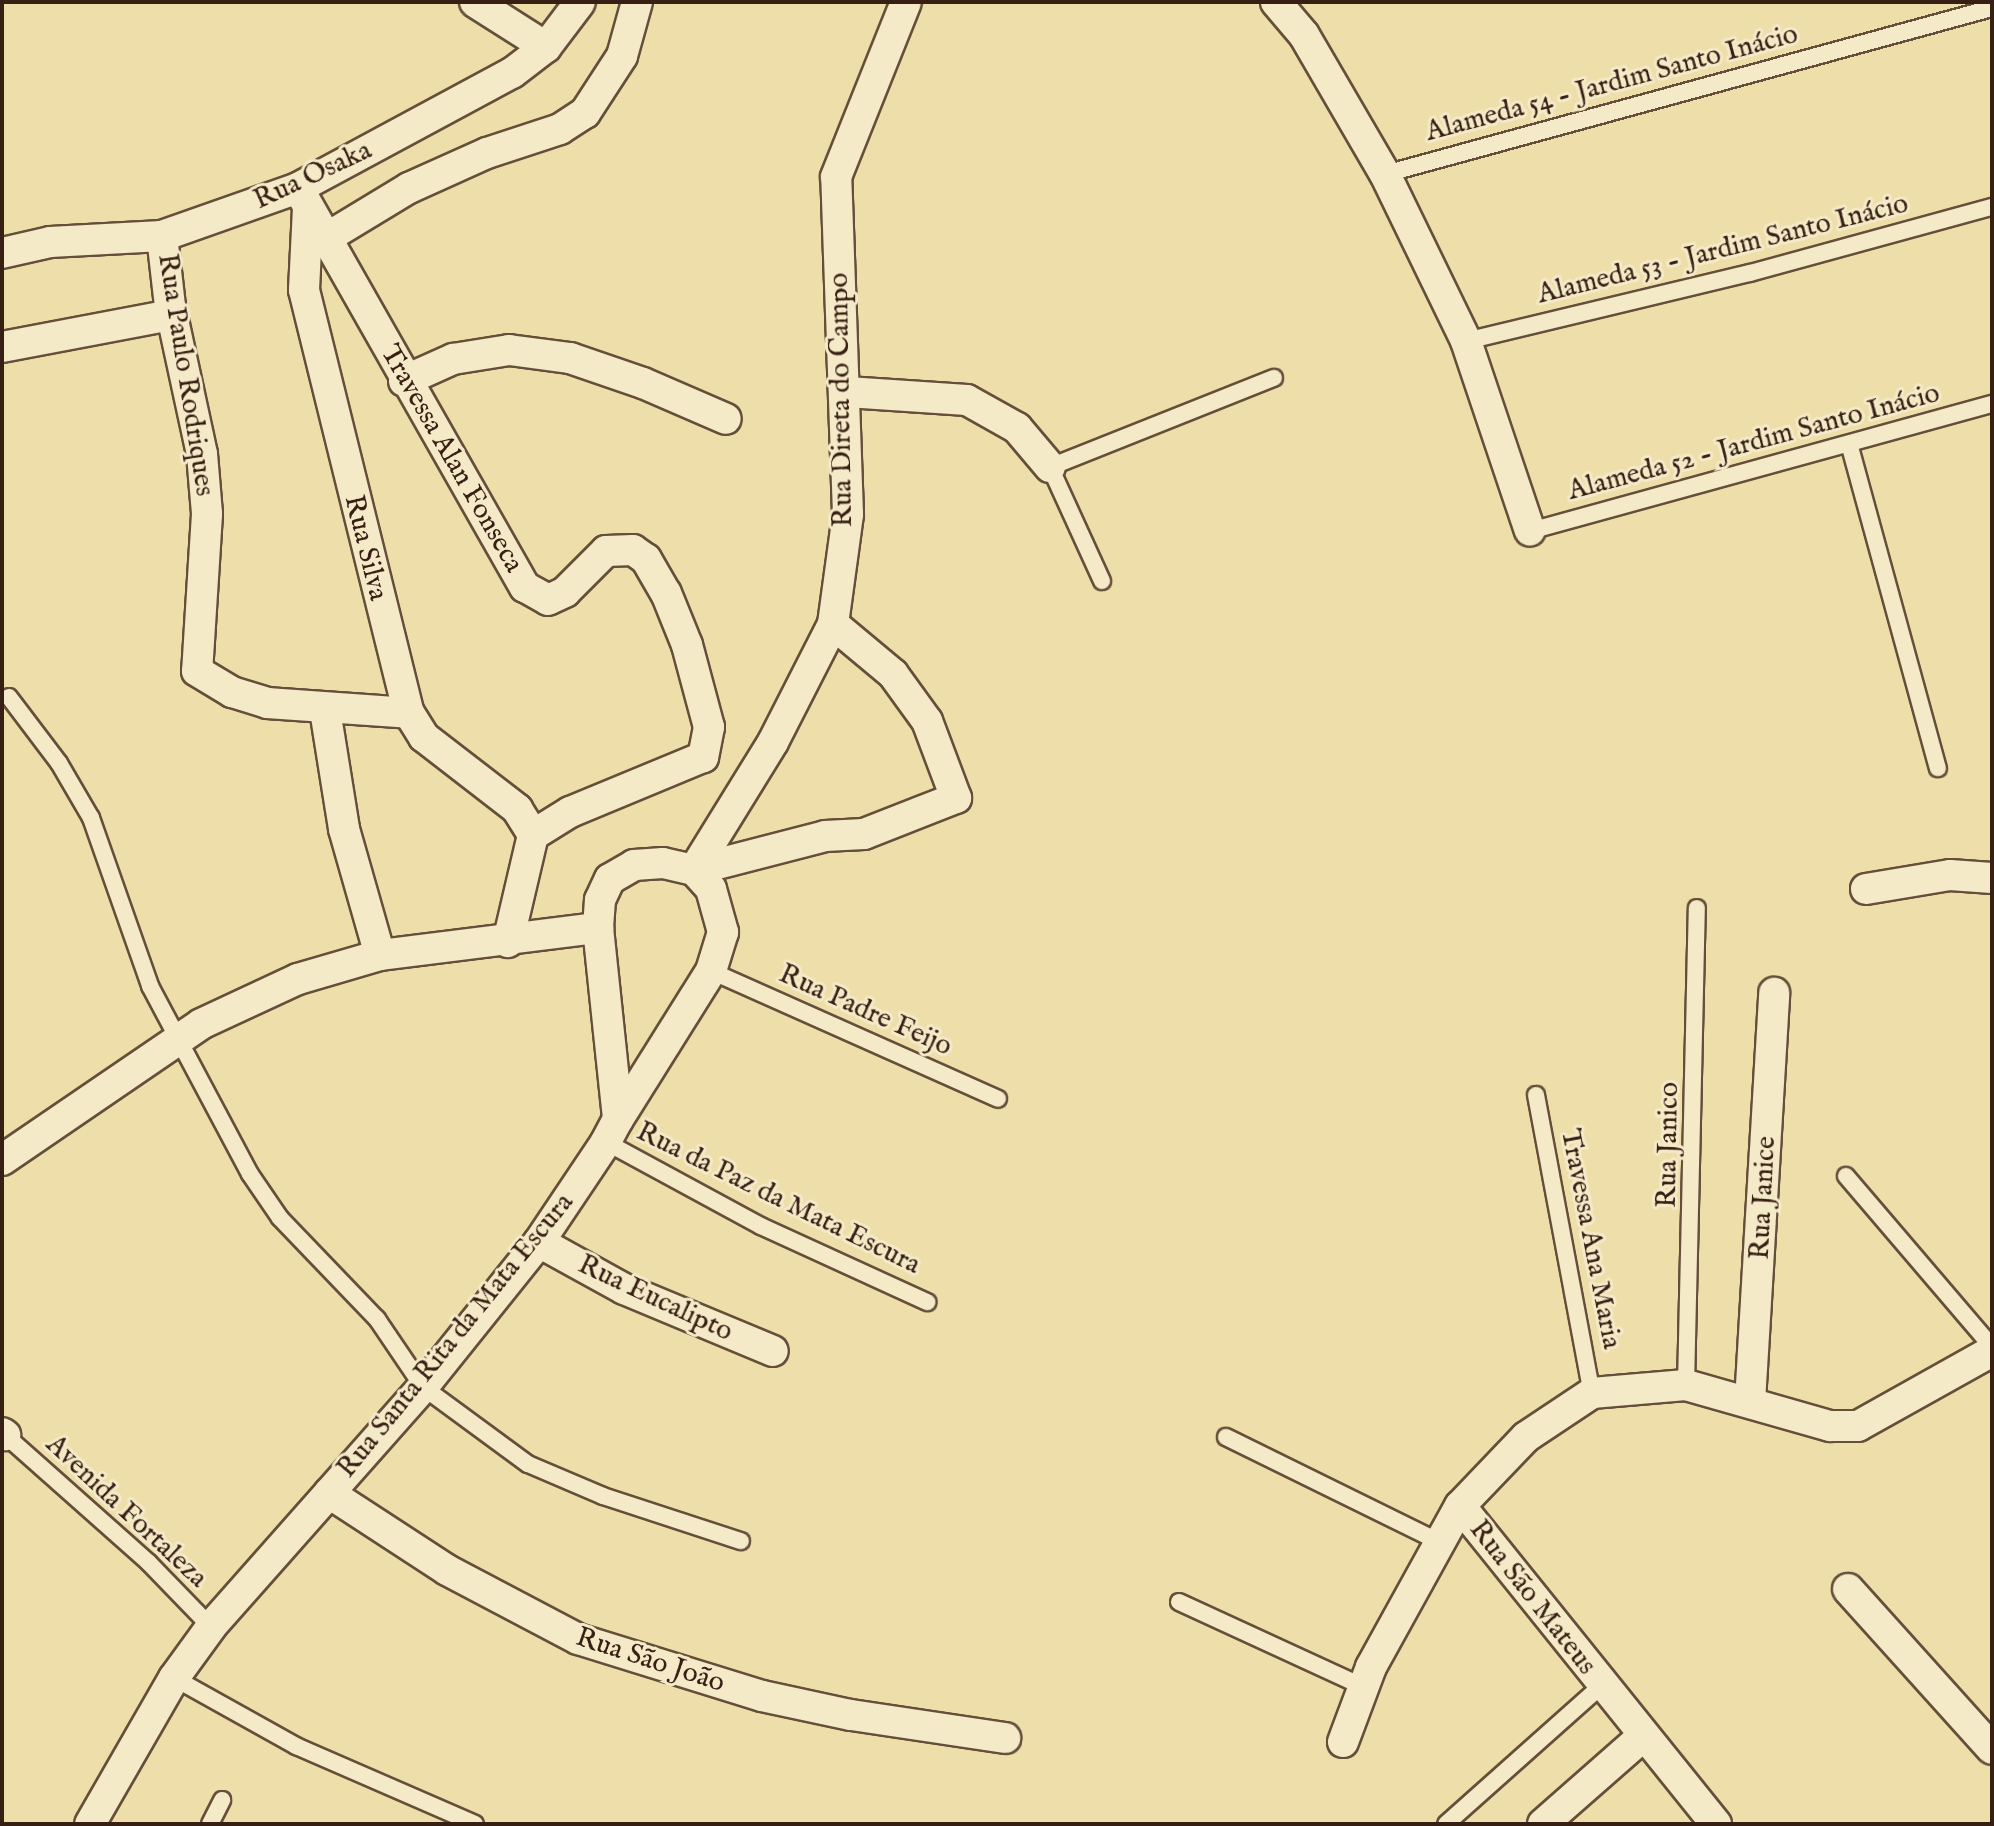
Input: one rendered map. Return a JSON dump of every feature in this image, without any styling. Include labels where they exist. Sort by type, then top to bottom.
[{"type":"street","points":[[475,2],[546,47]]},
{"type":"street","name":"Rua Osaka","points":[[2,253],[50,242],[162,236],[303,198],[502,79],[546,47],[580,2]]},
{"type":"street","points":[[328,237],[409,188],[487,153],[560,129],[585,113],[622,56],[637,2]]},
{"type":"street","name":"Rua Direta do Campo","points":[[694,870],[773,742],[833,624],[848,514],[847,392],[836,177],[906,2]]},
{"type":"street","points":[[1276,2],[1304,35],[1385,174],[1466,341],[1530,531]]},
{"type":"street","name":"Travessa Alan Fonseca","points":[[303,198],[328,237],[404,381],[525,587],[548,600],[565,592],[606,551],[633,550],[646,559],[666,593],[702,691],[709,727],[703,757],[570,812],[533,835]]},
{"type":"street","name":"Rua Silva","points":[[303,198],[304,290],[409,713],[424,737],[517,809],[533,835]]},
{"type":"street","name":"Rua Paulo Rodriques","points":[[162,236],[172,315],[202,454],[207,514],[197,671],[232,692],[267,703],[325,710]]},
{"type":"street","points":[[2,347],[172,315]]},
{"type":"street","points":[[404,381],[453,359],[509,350],[570,358],[643,383],[726,419]]},
{"type":"street","points":[[847,392],[967,400],[1017,428],[1050,467]]},
{"type":"street","points":[[612,1131],[598,928],[600,900],[610,879],[634,865],[663,863],[694,870],[825,836],[864,834],[956,798],[927,721],[893,674],[833,624]]},
{"type":"street","points":[[380,955],[344,829],[325,710],[409,713]]},
{"type":"street","points":[[508,942],[533,835]]},
{"type":"street","name":"Rua Santa Rita da Mata Escura","points":[[90,1824],[174,1678],[211,1627],[423,1387],[539,1242],[612,1131],[721,951],[720,908],[694,870]]},
{"type":"street","points":[[1866,889],[1950,875],[1992,878]]},
{"type":"street","points":[[2,1160],[180,1037],[298,979],[380,955],[508,942],[598,928]]},
{"type":"street","name":"Rua Janice","points":[[1750,1402],[1774,993]]},
{"type":"street","name":"Rua Eucalipto","points":[[539,1242],[637,1296],[773,1351]]},
{"type":"street","points":[[1592,1393],[1686,1385],[1830,1426],[1858,1426],[1992,1349]]},
{"type":"street","name":"Rua São Mateus","points":[[1592,1393],[1526,1437],[1460,1506],[1600,1687],[1716,1824]]},
{"type":"street","name":"Rua São João","points":[[329,1493],[460,1577],[578,1639],[762,1696],[851,1715],[1005,1738]]},
{"type":"street","points":[[1343,1742],[1364,1687],[1460,1506]]},
{"type":"street","points":[[1848,1589],[1992,1749]]},
{"type":"street","points":[[1543,1824],[1642,1737]]},
{"type":"lane","name":"Alameda 54 - Jardim Santo Inácio","points":[[1385,174],[1992,8]]},
{"type":"lane","name":"Alameda 53 - Jardim Santo Inácio","points":[[1466,341],[1750,273],[1992,207]]},
{"type":"lane","points":[[1102,581],[1050,467],[1274,378]]},
{"type":"lane","name":"Alameda 52 - Jardim Santo Inácio","points":[[1530,531],[1850,447],[1992,404]]},
{"type":"lane","points":[[1850,447],[1938,768]]},
{"type":"lane","points":[[9,697],[59,763],[91,818],[130,941],[250,1174],[280,1218],[377,1319],[423,1387],[528,1464],[603,1496],[741,1541]]},
{"type":"lane","name":"Rua Janico","points":[[1686,1385],[1697,908]]},
{"type":"lane","name":"Rua Padre Feijo","points":[[711,971],[998,1099]]},
{"type":"lane","name":"Travessa Ana Maria","points":[[1536,1095],[1592,1393]]},
{"type":"lane","name":"Rua da Paz da Mata Escura","points":[[612,1131],[761,1226],[927,1302]]},
{"type":"lane","points":[[1846,1176],[1992,1349]]},
{"type":"lane","name":"Avenida Fortaleza","points":[[3,1434],[149,1563],[211,1627]]},
{"type":"lane","points":[[1226,1437],[1439,1542]]},
{"type":"lane","points":[[1179,1602],[1364,1687]]},
{"type":"lane","points":[[174,1678],[296,1746],[475,1824]]},
{"type":"lane","points":[[1446,1824],[1600,1687]]},
{"type":"lane","points":[[210,1824],[222,1800]]}]
